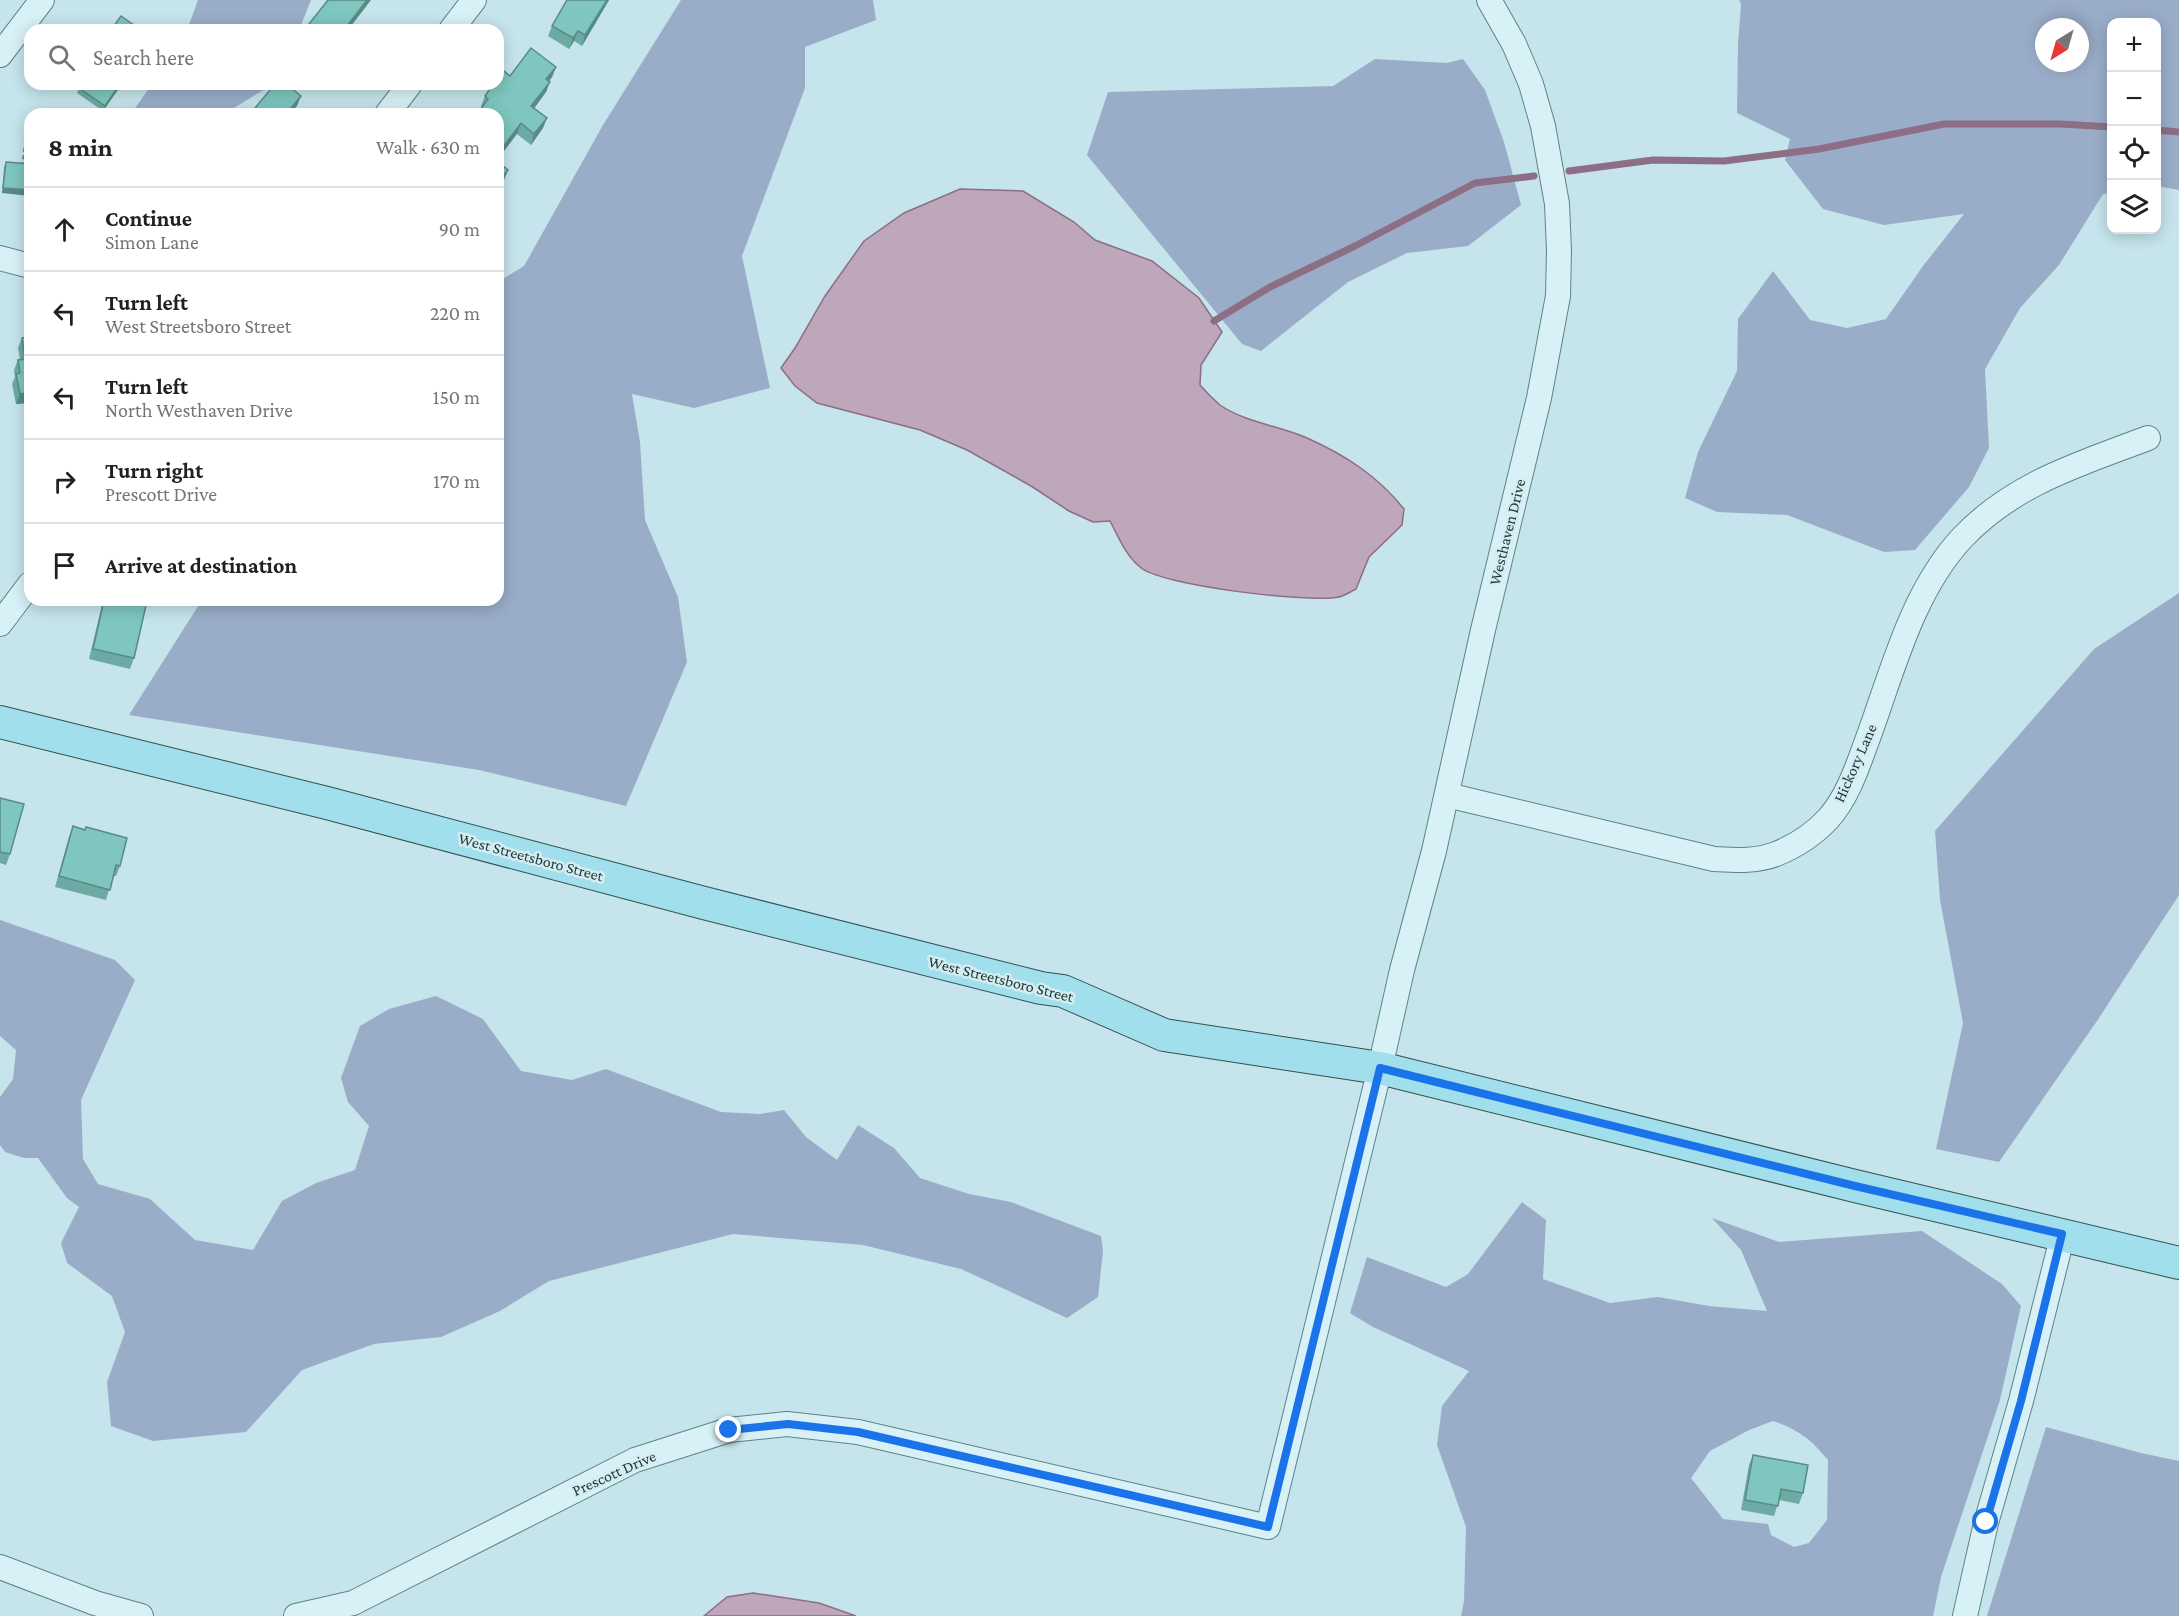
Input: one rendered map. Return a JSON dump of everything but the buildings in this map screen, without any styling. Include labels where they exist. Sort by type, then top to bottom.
[{"type":"main road","name":"West Streetsboro Street","points":[[0,722],[327,803],[889,950],[1041,988],[1063,991],[1164,1035],[1380,1068],[1844,1184],[2179,1263]]},
{"type":"street","points":[[0,55],[42,0]]},
{"type":"street","points":[[456,24],[474,0]]},
{"type":"street","name":"Westhaven Drive","points":[[1268,1527],[1402,970],[1447,795],[1483,630],[1539,399],[1558,296],[1557,204],[1543,126],[1531,84],[1514,44],[1489,0]]},
{"type":"street","points":[[392,108],[405,90]]},
{"type":"street","points":[[0,258],[24,264]]},
{"type":"street","name":"Hickory Lane","points":[[1447,795],[1714,859],[1747,861],[1775,855],[1805,840],[1829,818],[1846,790],[1863,752],[1914,613],[1935,573],[1963,538],[2003,503],[2049,476],[2148,438]]},
{"type":"street","points":[[0,624],[24,592]]},
{"type":"street","points":[[1965,1616],[1986,1522],[2021,1401],[2062,1234]]},
{"type":"street","name":"Prescott Drive","points":[[296,1616],[353,1603],[635,1460],[729,1430],[788,1424],[858,1432],[1268,1527]]},
{"type":"street","points":[[0,1567],[95,1603],[141,1616]]},
{"type":"shaded area","points":[[198,0],[311,0],[301,24],[189,24]]},
{"type":"shaded area","points":[[681,0],[873,0],[876,20],[805,47],[805,88],[742,256],[770,388],[694,408],[632,394],[640,442],[645,520],[678,597],[687,662],[626,806],[479,770],[129,715],[198,606],[504,606],[504,278],[524,266],[603,125]]},
{"type":"shaded area","points":[[1739,0],[2179,0],[2179,190],[2161,187],[2161,18],[2107,18],[2107,194],[2103,194],[2059,265],[2020,308],[1985,369],[1989,448],[1969,487],[1915,550],[1884,552],[1787,515],[1717,512],[1685,498],[1698,452],[1737,371],[1738,319],[1773,271],[1810,320],[1847,328],[1886,319],[1923,266],[1964,214],[1884,225],[1823,209],[1785,160],[1790,139],[1737,113],[1741,4]]},
{"type":"shaded area","points":[[1375,59],[1447,63],[1463,59],[1485,90],[1504,142],[1521,205],[1468,246],[1407,253],[1348,282],[1261,351],[1242,344],[1087,155],[1108,92],[1333,86]]},
{"type":"shaded area","points":[[148,90],[263,90],[234,108],[135,108]]},
{"type":"shaded area","points":[[960,189],[1023,191],[1074,222],[1095,240],[1152,261],[1199,298],[1222,332],[1201,365],[1200,385],[1207,393],[1220,405],[1240,416],[1307,438],[1348,459],[1383,486],[1404,509],[1402,525],[1369,557],[1356,589],[1339,597],[1299,598],[1205,586],[1153,574],[1140,567],[1131,557],[1110,521],[1093,522],[1069,511],[1031,486],[967,450],[920,430],[817,403],[795,386],[781,368],[825,296],[864,241],[904,213]]},
{"type":"shaded area","points":[[2179,593],[2179,895],[2097,1021],[1999,1162],[1936,1149],[1963,1023],[1940,900],[1935,831],[2094,649]]},
{"type":"shaded area","points":[[0,920],[115,960],[135,980],[81,1100],[83,1159],[98,1184],[150,1199],[195,1240],[253,1250],[282,1201],[316,1183],[355,1170],[369,1126],[348,1102],[341,1078],[360,1026],[389,1009],[436,996],[483,1019],[521,1071],[572,1080],[606,1069],[721,1112],[760,1114],[784,1110],[806,1137],[837,1160],[858,1125],[894,1148],[920,1178],[969,1194],[1011,1202],[1101,1236],[1103,1251],[1098,1297],[1067,1318],[961,1269],[863,1245],[733,1234],[549,1281],[500,1311],[441,1337],[374,1344],[302,1370],[246,1432],[153,1441],[111,1426],[107,1382],[125,1332],[112,1296],[67,1263],[61,1243],[79,1207],[67,1198],[38,1158],[24,1158],[5,1152],[0,1145],[0,1097],[13,1079],[16,1050],[0,1036]]},
{"type":"shaded area","points":[[1522,1202],[1546,1220],[1543,1279],[1610,1303],[1658,1297],[1709,1306],[1767,1311],[1741,1250],[1712,1218],[1779,1242],[1922,1231],[2002,1284],[2021,1306],[2000,1400],[1941,1577],[1933,1616],[1461,1616],[1464,1601],[1466,1527],[1437,1445],[1442,1406],[1469,1371],[1373,1327],[1350,1313],[1367,1257],[1446,1287],[1468,1274]],"holes":[[[1773,1421],[1804,1436],[1828,1460],[1827,1520],[1809,1543],[1794,1547],[1771,1535],[1768,1524],[1723,1519],[1691,1478],[1710,1451],[1749,1430]]]},
{"type":"shaded area","points":[[2046,1427],[2179,1461],[2179,1616],[1987,1616]]},
{"type":"shaded area","points":[[753,1593],[819,1603],[856,1616],[704,1616],[727,1597]]},
{"type":"waterway","points":[[1569,171],[1653,160],[1724,161],[1819,149],[1944,124],[2060,124],[2107,127]]},
{"type":"waterway","points":[[2161,130],[2179,132]]},
{"type":"waterway","points":[[1214,321],[1270,287],[1355,246],[1475,183],[1534,176]]},
{"type":"route","points":[[729,1430],[788,1424],[858,1432],[1268,1527],[1380,1068],[1855,1186],[2062,1234],[2021,1401],[1986,1522]]}]
